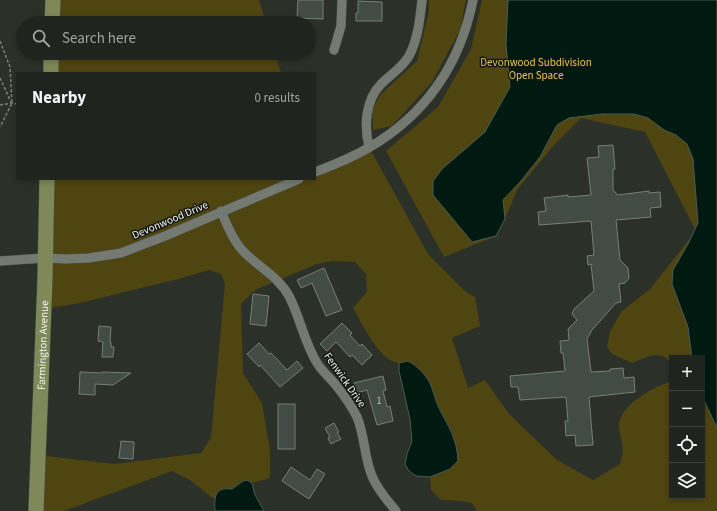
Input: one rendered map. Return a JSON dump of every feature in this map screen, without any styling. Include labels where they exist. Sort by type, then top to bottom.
[{"type":"main road","points":[[52,16],[53,0]]},
{"type":"main road","points":[[51,60],[51,72]]},
{"type":"main road","name":"Farmington Avenue","points":[[36,511],[48,180]]},
{"type":"street","points":[[334,50],[341,26],[342,0]]},
{"type":"street","points":[[369,148],[366,125],[370,101],[374,92],[401,66],[408,57],[418,33],[422,0]]},
{"type":"street","points":[[316,172],[369,148],[389,135],[423,105],[438,86],[461,44],[473,0]]},
{"type":"street","name":"Devonwood Drive","points":[[0,261],[45,258],[90,258],[121,253],[297,180]]},
{"type":"street","name":"Fenwick Drive","points":[[221,211],[240,247],[250,258],[279,281],[289,296],[307,343],[317,363],[342,392],[355,413],[362,431],[372,476],[378,487],[396,511]]},
{"type":"path","points":[[0,41],[10,68],[12,103],[0,128]]},
{"type":"path","points":[[0,78],[12,103]]},
{"type":"path","points":[[0,105],[16,104]]},
{"type":"green space","points":[[53,0],[259,0],[264,16],[52,16]]},
{"type":"green space","name":"Devonwood Subdivision Open Space","points":[[429,0],[466,0],[460,30],[432,82],[392,126],[373,130],[372,110],[381,94],[417,61],[429,11]]},
{"type":"green space","points":[[482,0],[717,0],[717,511],[477,511],[472,503],[441,500],[431,490],[430,477],[450,469],[453,433],[438,406],[430,383],[417,366],[408,361],[399,363],[392,361],[385,356],[378,349],[366,331],[353,308],[367,292],[366,274],[355,262],[333,261],[317,264],[255,290],[241,304],[243,373],[262,403],[270,451],[270,478],[252,483],[247,480],[232,489],[224,488],[218,491],[214,499],[190,480],[172,471],[64,511],[36,511],[38,455],[114,464],[201,453],[211,438],[225,284],[221,274],[209,270],[80,303],[44,309],[47,180],[316,180],[316,172],[369,147],[428,254],[466,292],[475,297],[480,326],[452,338],[468,388],[485,380],[509,414],[557,460],[593,480],[620,464],[623,449],[619,425],[625,410],[639,397],[656,387],[669,382],[669,499],[705,499],[705,355],[669,355],[669,361],[663,356],[653,355],[632,363],[612,354],[607,347],[610,331],[622,311],[650,289],[696,231],[645,132],[581,118],[554,145],[517,190],[496,236],[444,257],[386,151],[438,107],[471,49]]},
{"type":"green space","points":[[51,60],[277,60],[281,72],[51,72]]},
{"type":"shaded area","name":"Devonwood Subdivision Open Space","points":[[508,0],[717,0],[717,428],[705,402],[705,355],[692,355],[688,327],[672,284],[673,270],[698,223],[693,159],[687,144],[676,135],[664,130],[648,118],[634,114],[602,114],[569,118],[557,125],[540,157],[503,200],[505,219],[496,236],[472,242],[433,195],[433,181],[442,169],[485,132],[510,87],[506,44]]},
{"type":"shaded area","points":[[408,361],[415,365],[426,376],[430,383],[438,406],[456,446],[458,461],[450,469],[430,477],[416,476],[409,471],[405,464],[412,441],[410,419],[399,371],[399,363]]},
{"type":"shaded area","points":[[247,480],[252,483],[255,495],[264,511],[215,511],[215,497],[219,491],[222,489],[232,489],[243,481]]},
{"type":"building","points":[[298,0],[323,0],[323,19],[316,19],[316,16],[297,16]]},
{"type":"building","points":[[358,1],[382,2],[382,21],[356,21]]},
{"type":"building","points":[[613,145],[615,169],[613,169],[613,190],[618,195],[649,191],[649,193],[660,192],[661,207],[650,208],[651,217],[616,220],[620,260],[628,268],[629,278],[625,283],[619,284],[621,302],[616,303],[592,330],[587,339],[591,372],[610,371],[610,369],[623,368],[624,378],[634,377],[635,392],[589,397],[593,445],[576,446],[575,435],[566,436],[565,421],[568,421],[566,397],[520,400],[518,387],[511,387],[510,376],[565,371],[560,341],[569,340],[568,329],[577,320],[572,314],[574,309],[594,291],[591,264],[588,265],[587,256],[594,255],[591,221],[539,225],[538,212],[546,211],[544,198],[568,195],[568,197],[591,195],[587,158],[599,157],[598,146]]},
{"type":"building","points":[[324,268],[342,310],[326,316],[312,283],[301,288],[297,280]]},
{"type":"building","points":[[253,294],[269,296],[266,326],[250,324]]},
{"type":"building","points":[[342,323],[352,333],[350,335],[360,346],[362,344],[372,355],[362,365],[352,355],[350,357],[336,342],[327,351],[320,344]]},
{"type":"building","points":[[99,326],[111,327],[110,342],[111,347],[114,347],[113,357],[102,357],[103,342],[98,341]]},
{"type":"building","points":[[259,343],[287,370],[297,361],[303,368],[280,387],[260,365],[259,367],[247,354]]},
{"type":"building","points":[[80,372],[131,373],[113,385],[95,384],[95,395],[79,394]]},
{"type":"building","points":[[383,376],[386,390],[383,391],[387,407],[390,406],[393,421],[377,425],[367,390],[356,393],[354,383]]},
{"type":"building","points":[[278,404],[295,404],[295,449],[278,449]]},
{"type":"building","points":[[334,423],[339,432],[337,433],[341,439],[331,444],[328,438],[330,437],[325,428]]},
{"type":"building","points":[[121,441],[134,442],[133,459],[119,458]]},
{"type":"building","points":[[291,467],[310,480],[317,469],[325,474],[309,499],[282,481]]}]
